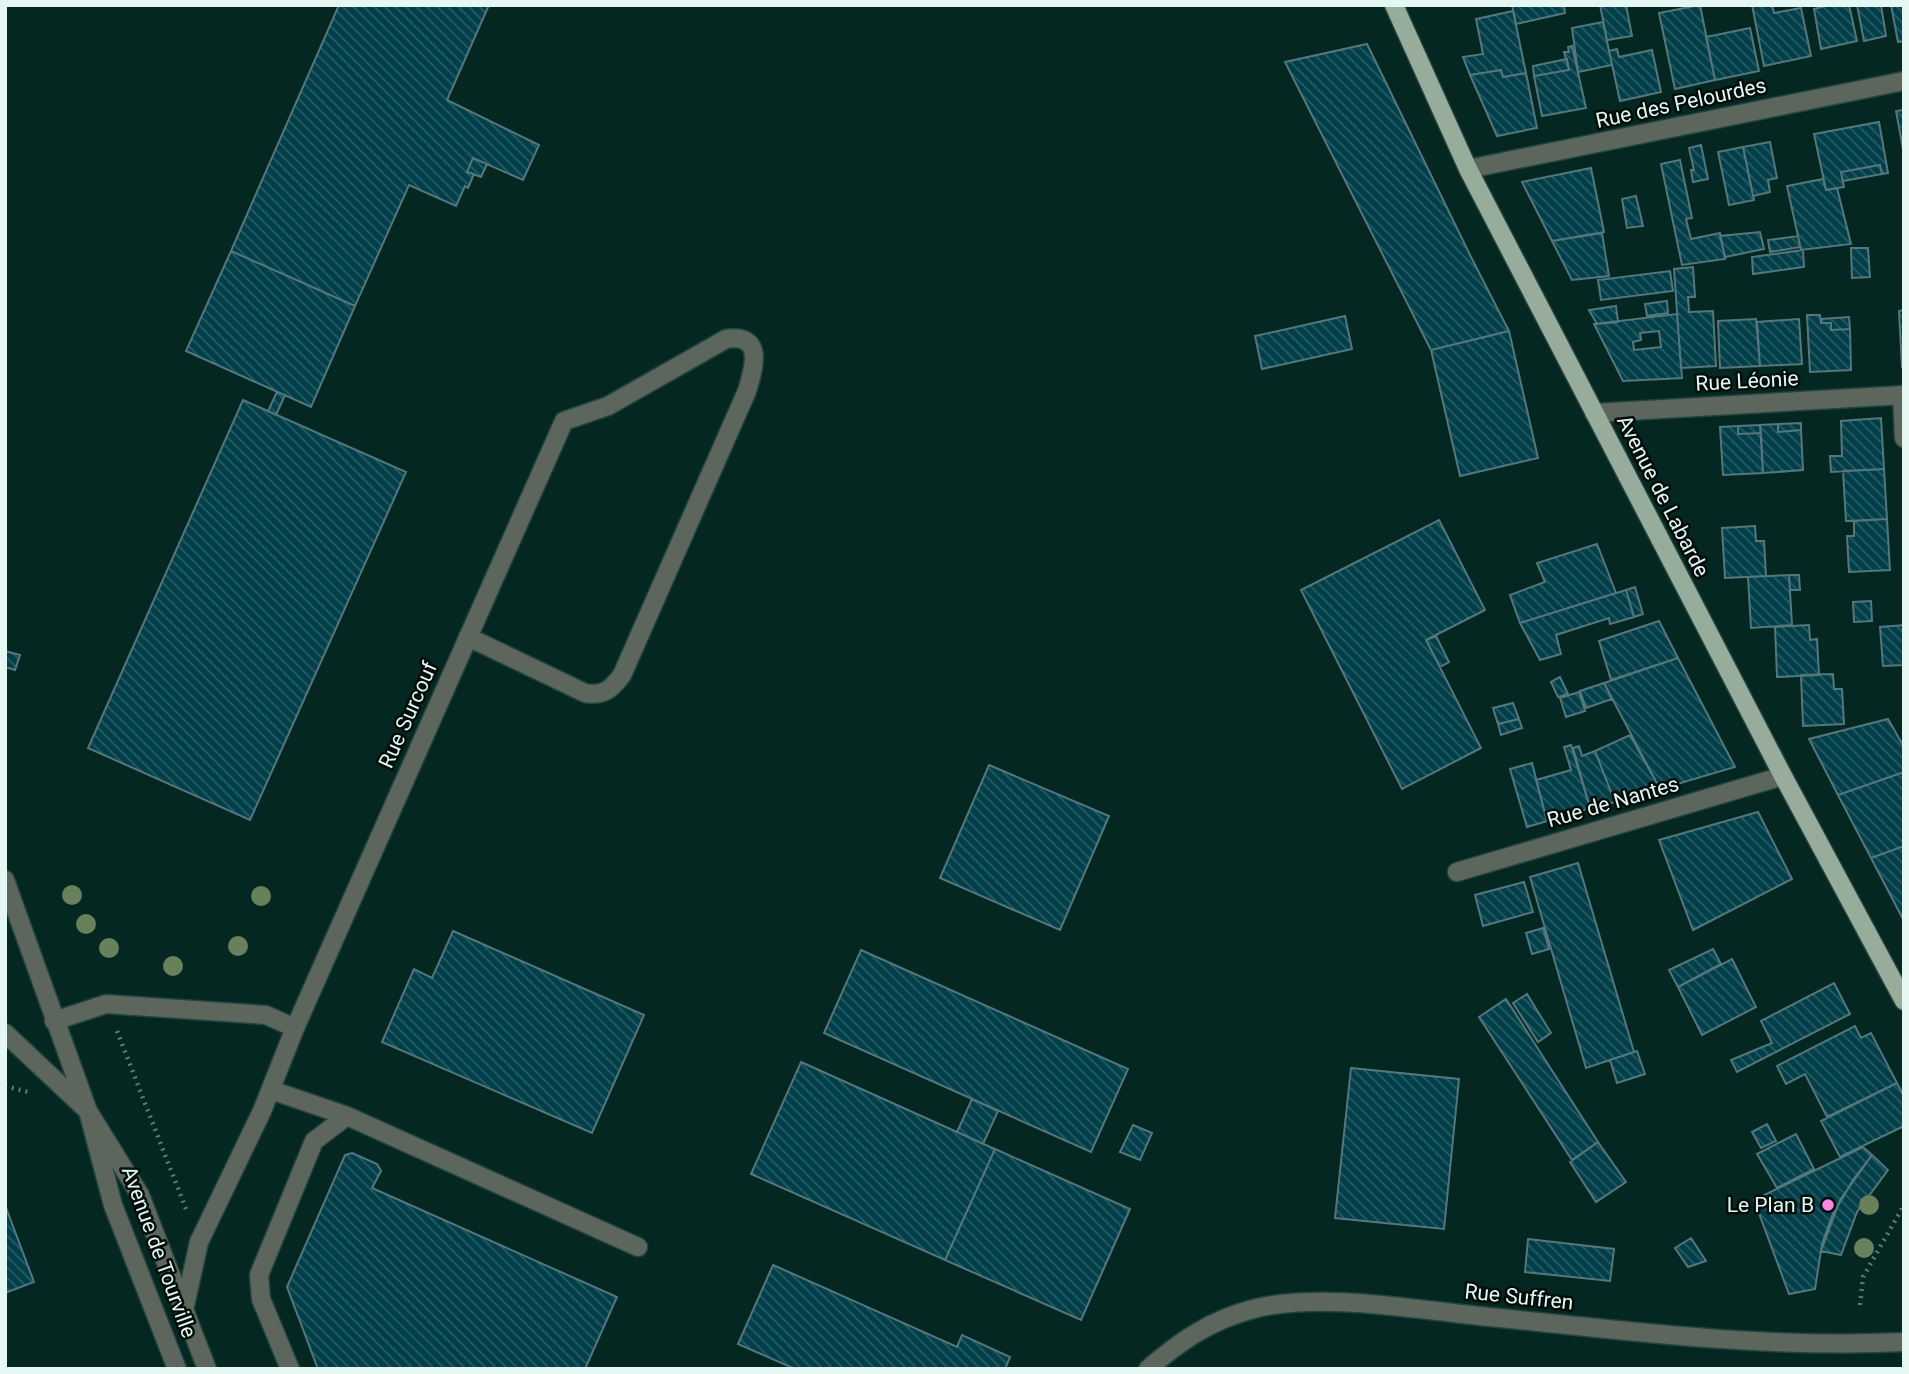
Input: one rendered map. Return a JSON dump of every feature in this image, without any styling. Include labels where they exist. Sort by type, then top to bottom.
[{"type":"main road","name":"Avenue de Labarde","points":[[1394,5],[1468,169],[1783,776],[1904,1001]]},
{"type":"street","name":"Rue des Pelourdes","points":[[1468,169],[1904,80]]},
{"type":"street","name":"Rue Surcouf","points":[[184,1310],[199,1242],[271,1090],[295,1028],[468,637],[564,421],[608,405],[726,339],[737,337],[755,351],[755,366],[747,391],[622,675],[612,689],[599,695],[585,693],[468,637]]},
{"type":"street","name":"Rue Léonie","points":[[1594,413],[1903,395],[1904,438]]},
{"type":"street","name":"Rue de Nantes","points":[[1457,872],[1783,776]]},
{"type":"street","name":"Avenue de Tourville","points":[[5,880],[9,904],[88,1111],[113,1205],[177,1369]]},
{"type":"street","points":[[54,1021],[106,1004],[266,1015],[295,1028]]},
{"type":"street","points":[[5,1033],[88,1111]]},
{"type":"street","points":[[271,1090],[347,1116],[639,1247]]},
{"type":"street","name":"Avenue de Tourville","points":[[88,1111],[140,1195],[207,1369]]},
{"type":"street","points":[[290,1369],[261,1299],[259,1275],[314,1141],[347,1116]]},
{"type":"street","name":"Rue Suffren","points":[[1148,1369],[1179,1342],[1212,1323],[1255,1308],[1337,1302],[1724,1340],[1904,1342]]},
{"type":"path","points":[[106,1004],[199,1242]]},
{"type":"path","points":[[1860,1305],[1863,1277],[1904,1205]]},
{"type":"building","points":[[339,5],[489,5],[447,100],[539,145],[523,180],[473,158],[467,172],[474,174],[456,206],[409,185],[355,306],[231,251]]},
{"type":"building","points":[[1512,5],[1564,5],[1565,13],[1516,24]]},
{"type":"building","points":[[1600,5],[1626,5],[1632,36],[1607,40]]},
{"type":"building","points":[[1700,5],[1715,80],[1675,89],[1659,13]]},
{"type":"building","points":[[1752,5],[1772,5],[1774,13],[1801,8],[1811,56],[1764,66]]},
{"type":"building","points":[[1829,5],[1849,5],[1857,41],[1821,49],[1814,9]]},
{"type":"building","points":[[1857,5],[1881,5],[1886,36],[1864,41]]},
{"type":"building","points":[[1891,5],[1904,5],[1904,41],[1898,42]]},
{"type":"building","points":[[1513,11],[1526,73],[1503,77],[1501,70],[1470,75],[1463,57],[1483,54],[1476,19]]},
{"type":"building","points":[[1603,22],[1612,65],[1578,72],[1572,28]]},
{"type":"building","points":[[1750,28],[1759,71],[1715,80],[1706,37]]},
{"type":"building","points":[[1367,44],[1509,331],[1431,350],[1285,62]]},
{"type":"building","points":[[1572,46],[1586,108],[1542,116],[1534,76],[1569,70],[1564,52],[1569,52],[1568,47]]},
{"type":"building","points":[[1617,49],[1619,57],[1652,50],[1661,92],[1620,101],[1609,51]]},
{"type":"building","points":[[1567,59],[1569,70],[1534,76],[1533,66]]},
{"type":"building","points":[[1501,70],[1503,77],[1526,73],[1537,128],[1497,136],[1470,75]]},
{"type":"building","points":[[1904,110],[1904,149],[1903,149],[1896,111]]},
{"type":"building","points":[[1879,122],[1888,173],[1882,174],[1880,165],[1841,172],[1844,187],[1826,190],[1814,134]]},
{"type":"building","points":[[1770,142],[1777,178],[1768,180],[1770,192],[1753,196],[1743,147]]},
{"type":"building","points":[[1701,145],[1708,179],[1693,182],[1691,170],[1694,170],[1689,148]]},
{"type":"building","points":[[1743,147],[1754,200],[1729,205],[1718,152]]},
{"type":"building","points":[[473,158],[487,164],[481,177],[467,172]]},
{"type":"building","points":[[1680,160],[1692,218],[1686,219],[1691,239],[1720,233],[1725,259],[1682,265],[1661,164]]},
{"type":"building","points":[[1880,165],[1882,174],[1843,181],[1841,172]]},
{"type":"building","points":[[1591,168],[1604,232],[1552,241],[1522,182]]},
{"type":"building","points":[[1823,179],[1826,190],[1837,188],[1851,244],[1801,250],[1787,186]]},
{"type":"building","points":[[1636,196],[1643,226],[1627,228],[1622,199]]},
{"type":"building","points":[[1760,232],[1764,249],[1725,257],[1720,236]]},
{"type":"building","points":[[1602,233],[1609,276],[1572,280],[1552,241]]},
{"type":"building","points":[[1798,236],[1800,247],[1770,252],[1768,240]]},
{"type":"building","points":[[1851,248],[1868,248],[1870,277],[1852,278]]},
{"type":"building","points":[[1803,250],[1804,267],[1753,274],[1752,257]]},
{"type":"building","points":[[231,251],[355,306],[311,407],[186,351]]},
{"type":"building","points":[[1693,267],[1695,297],[1688,297],[1689,312],[1713,311],[1716,366],[1681,368],[1674,269]]},
{"type":"building","points":[[1670,271],[1673,291],[1601,300],[1598,280]]},
{"type":"building","points":[[1667,301],[1668,313],[1647,316],[1645,304]]},
{"type":"building","points":[[1616,306],[1618,322],[1597,324],[1589,310]]},
{"type":"building","points":[[1904,310],[1904,367],[1902,367],[1899,311]]},
{"type":"building","points":[[1677,314],[1682,378],[1623,381],[1594,324]],"holes":[[[1659,331],[1661,347],[1634,350],[1633,342],[1641,340],[1640,333]]]},
{"type":"building","points":[[1807,315],[1820,315],[1821,323],[1831,323],[1831,330],[1850,329],[1851,370],[1810,372]]},
{"type":"building","points":[[1345,316],[1352,349],[1262,369],[1255,336]]},
{"type":"building","points":[[1849,317],[1850,329],[1831,330],[1831,323],[1821,323],[1821,319]]},
{"type":"building","points":[[1756,319],[1760,366],[1720,368],[1718,321]]},
{"type":"building","points":[[1799,319],[1802,364],[1760,366],[1757,322]]},
{"type":"building","points":[[1509,331],[1538,458],[1460,476],[1431,350]]},
{"type":"building","points":[[277,392],[285,395],[276,415],[268,411]]},
{"type":"building","points":[[243,400],[406,472],[250,820],[88,748]]},
{"type":"building","points":[[1881,418],[1884,469],[1831,472],[1830,456],[1842,456],[1841,421]]},
{"type":"building","points":[[1801,423],[1801,430],[1778,432],[1778,424]]},
{"type":"building","points":[[1778,424],[1778,432],[1801,430],[1803,470],[1763,473],[1760,425]]},
{"type":"building","points":[[1760,425],[1761,433],[1738,434],[1738,426]]},
{"type":"building","points":[[1738,426],[1738,434],[1761,433],[1763,473],[1723,475],[1720,427]]},
{"type":"building","points":[[1884,469],[1887,519],[1846,521],[1843,471]]},
{"type":"building","points":[[1887,519],[1890,570],[1849,572],[1847,536],[1854,536],[1854,521]]},
{"type":"building","points":[[1439,520],[1485,610],[1426,640],[1481,748],[1402,789],[1301,590]]},
{"type":"building","points":[[1755,526],[1756,541],[1764,541],[1766,576],[1725,578],[1722,528]]},
{"type":"building","points":[[1597,544],[1616,593],[1520,623],[1510,595],[1545,582],[1537,563]]},
{"type":"building","points":[[1789,575],[1799,575],[1800,590],[1790,590]]},
{"type":"building","points":[[1789,575],[1792,625],[1751,628],[1748,577]]},
{"type":"building","points":[[1635,587],[1643,614],[1634,617],[1626,590]]},
{"type":"building","points":[[1626,590],[1634,617],[1610,624],[1609,618],[1556,635],[1561,654],[1540,660],[1520,623]]},
{"type":"building","points":[[1871,601],[1872,621],[1854,622],[1853,602]]},
{"type":"building","points":[[1659,621],[1678,658],[1611,680],[1599,641]]},
{"type":"building","points":[[1809,625],[1810,640],[1817,639],[1819,675],[1777,677],[1775,627]]},
{"type":"building","points":[[1904,625],[1904,665],[1883,666],[1880,627]]},
{"type":"building","points":[[1436,636],[1449,662],[1440,667],[1426,640]]},
{"type":"building","points":[[5,651],[20,655],[15,670],[5,667]]},
{"type":"building","points":[[1678,658],[1735,767],[1660,789],[1604,683]]},
{"type":"building","points":[[1833,674],[1834,689],[1842,689],[1844,724],[1803,726],[1801,675]]},
{"type":"building","points":[[1560,677],[1568,694],[1558,697],[1551,682]]},
{"type":"building","points":[[1604,683],[1612,699],[1586,708],[1580,691]]},
{"type":"building","points":[[1579,692],[1585,711],[1566,717],[1560,698]]},
{"type":"building","points":[[1513,703],[1519,719],[1498,724],[1493,708]]},
{"type":"building","points":[[1519,719],[1522,728],[1501,735],[1498,724]]},
{"type":"building","points":[[1888,719],[1904,747],[1904,772],[1838,795],[1809,739]]},
{"type":"building","points":[[1630,735],[1660,789],[1615,802],[1595,751]]},
{"type":"building","points":[[1571,745],[1590,808],[1547,821],[1536,780],[1571,770],[1564,747]]},
{"type":"building","points":[[1579,746],[1582,756],[1595,751],[1615,802],[1590,808],[1573,748]]},
{"type":"building","points":[[1532,763],[1547,821],[1527,827],[1510,769]]},
{"type":"building","points":[[989,765],[1109,816],[1060,930],[940,878]]},
{"type":"building","points":[[1904,772],[1904,846],[1871,858],[1838,795]]},
{"type":"building","points":[[1758,812],[1792,879],[1693,930],[1659,840]]},
{"type":"building","points":[[1904,846],[1904,921],[1871,858]]},
{"type":"building","points":[[1578,863],[1634,1052],[1586,1068],[1530,877]]},
{"type":"building","points":[[1524,882],[1533,912],[1483,926],[1475,895]]},
{"type":"building","points":[[1543,928],[1549,949],[1532,954],[1526,933]]},
{"type":"building","points":[[453,931],[644,1015],[592,1133],[382,1042],[414,969],[432,978]]},
{"type":"building","points":[[1713,949],[1721,964],[1678,987],[1669,970]]},
{"type":"building","points":[[861,950],[1128,1069],[1091,1152],[824,1033]]},
{"type":"building","points":[[1732,959],[1756,1007],[1702,1035],[1678,987]]},
{"type":"building","points":[[1834,983],[1850,1014],[1737,1072],[1731,1060],[1772,1043],[1761,1021]]},
{"type":"building","points":[[1527,994],[1551,1033],[1538,1042],[1513,1003]]},
{"type":"building","points":[[1506,999],[1598,1142],[1572,1160],[1479,1017]]},
{"type":"building","points":[[1855,1026],[1861,1038],[1871,1033],[1897,1083],[1827,1117],[1805,1074],[1786,1084],[1777,1066]]},
{"type":"building","points":[[1637,1051],[1645,1074],[1617,1083],[1610,1060]]},
{"type":"building","points":[[801,1062],[995,1149],[945,1260],[751,1174]]},
{"type":"building","points":[[1351,1068],[1459,1079],[1444,1229],[1335,1218]]},
{"type":"building","points":[[1897,1083],[1904,1096],[1904,1126],[1840,1157],[1821,1121]]},
{"type":"building","points":[[972,1099],[998,1111],[983,1144],[957,1132]]},
{"type":"building","points":[[1767,1124],[1776,1141],[1761,1148],[1752,1132]]},
{"type":"building","points":[[1133,1125],[1152,1133],[1140,1160],[1120,1152]]},
{"type":"building","points":[[1796,1134],[1814,1169],[1777,1188],[1757,1154]]},
{"type":"building","points":[[1598,1142],[1626,1182],[1596,1202],[1570,1162]]},
{"type":"building","points":[[1863,1147],[1872,1155],[1853,1180],[1832,1216],[1822,1244],[1815,1289],[1789,1294],[1754,1200]]},
{"type":"building","points":[[995,1149],[1130,1209],[1081,1320],[945,1260]]},
{"type":"building","points":[[352,1153],[377,1164],[381,1171],[372,1188],[617,1297],[585,1369],[318,1369],[287,1287],[345,1155]]},
{"type":"building","points":[[1872,1155],[1888,1170],[1857,1212],[1841,1255],[1821,1251],[1840,1200]]},
{"type":"building","points":[[5,1205],[34,1282],[5,1293]]},
{"type":"building","points":[[1691,1238],[1706,1261],[1688,1267],[1675,1248]]},
{"type":"building","points":[[1528,1239],[1614,1249],[1610,1281],[1525,1272]]},
{"type":"building","points":[[773,1265],[957,1347],[962,1335],[1010,1357],[1005,1369],[795,1369],[738,1344]]},
{"type":"place","name":"Le Plan B","points":[[1828,1205]]}]
